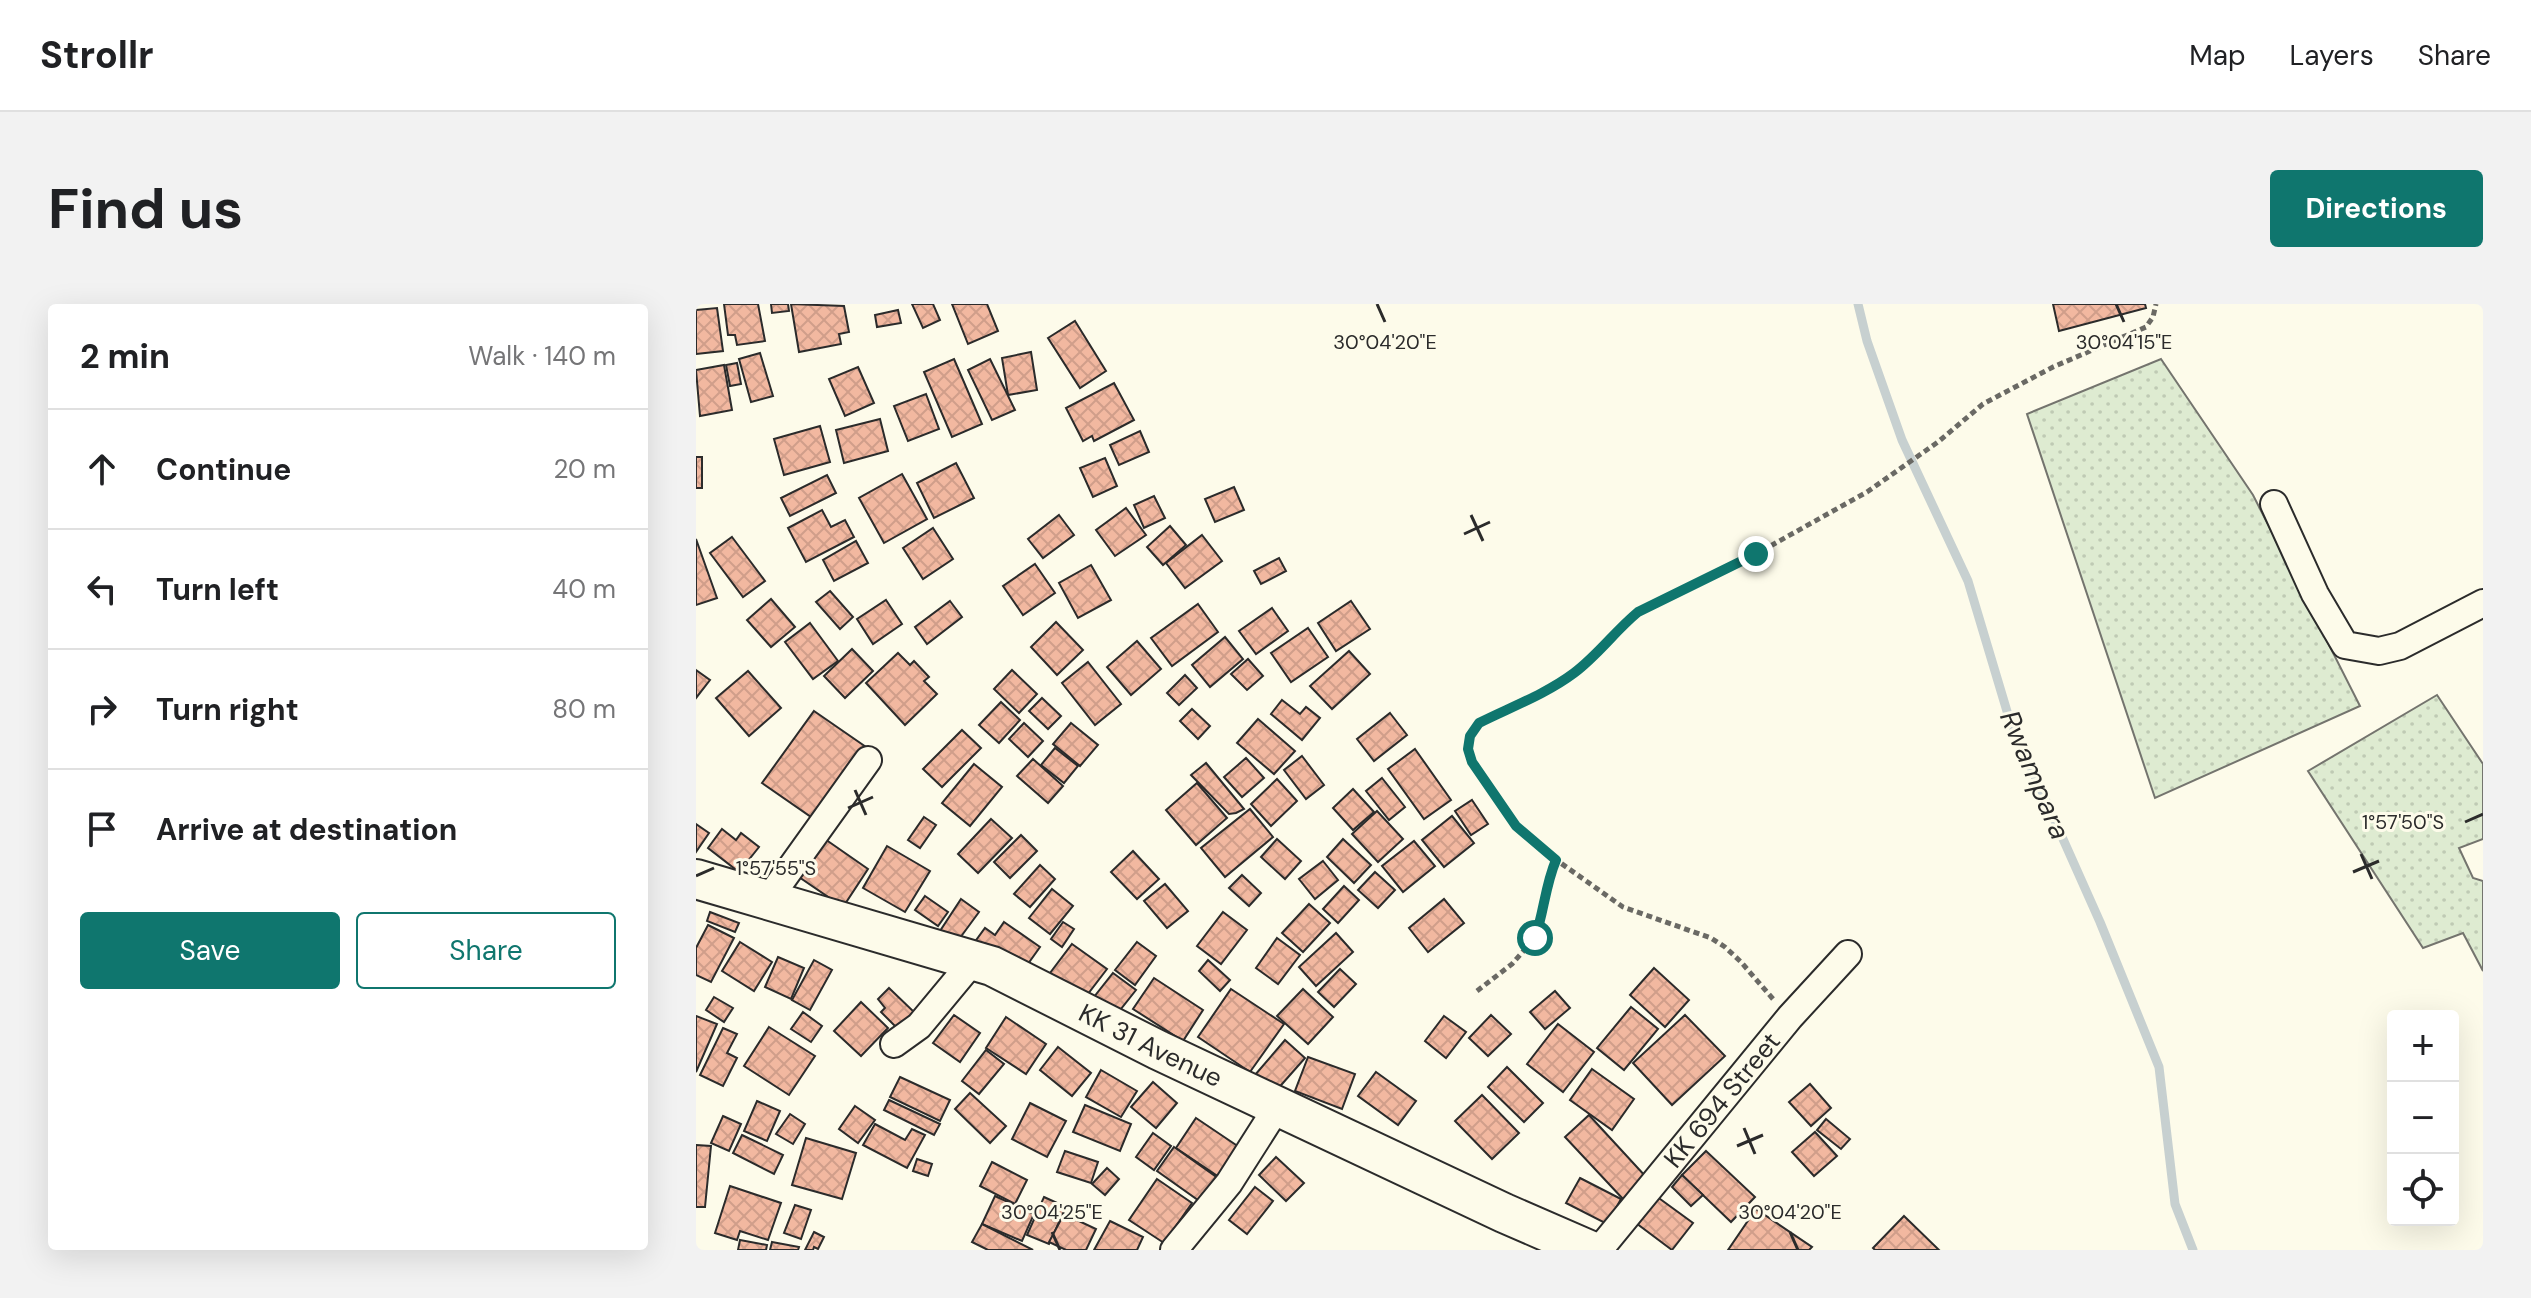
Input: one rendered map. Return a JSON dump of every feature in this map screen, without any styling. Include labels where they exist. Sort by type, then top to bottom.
[{"type":"street","points":[[2274,504],[2315,594],[2345,645],[2379,651],[2400,646],[2483,603]]},
{"type":"street","points":[[767,901],[868,760]]},
{"type":"street","name":"KK 31 Avenue","points":[[696,879],[992,966],[1158,1050],[1589,1250]]},
{"type":"street","name":"KK 694 Street","points":[[1599,1250],[1790,1017],[1848,954]]},
{"type":"street","points":[[894,1044],[919,1026],[973,961]]},
{"type":"street","points":[[1174,1250],[1229,1183],[1278,1106]]},
{"type":"path","points":[[1790,1017],[1725,947],[1711,938],[1623,907],[1556,860],[1516,826],[1472,762],[1468,749],[1470,736],[1479,723],[1573,674],[1603,649],[1622,625],[1638,612],[1794,534],[1867,492],[1928,450],[1983,404],[2053,367],[2146,327],[2153,317],[2156,304]]},
{"type":"path","points":[[1477,991],[1512,964],[1535,938],[1543,914],[1547,882],[1556,860]]},
{"type":"green space","points":[[2161,359],[2253,495],[2360,706],[2155,798],[2027,414]]},
{"type":"green space","points":[[2437,695],[2483,764],[2483,839],[2459,848],[2473,878],[2483,881],[2483,971],[2463,933],[2423,948],[2308,771]]},
{"type":"building","points":[[724,304],[758,304],[765,341],[737,345],[735,335],[728,335]]},
{"type":"building","points":[[771,304],[788,304],[789,311],[772,313]]},
{"type":"building","points":[[791,304],[844,306],[849,332],[839,334],[841,344],[799,352]]},
{"type":"building","points":[[912,304],[933,304],[940,320],[923,328]]},
{"type":"building","points":[[952,304],[987,304],[998,331],[968,344]]},
{"type":"building","points":[[2053,304],[2145,304],[2146,308],[2059,331]]},
{"type":"building","points":[[717,308],[723,351],[696,354],[696,310]]},
{"type":"building","points":[[898,310],[901,323],[877,327],[875,315]]},
{"type":"building","points":[[1075,321],[1106,371],[1080,388],[1048,338]]},
{"type":"building","points":[[1031,352],[1037,390],[1008,395],[1002,358]]},
{"type":"building","points":[[760,353],[773,396],[751,402],[739,359]]},
{"type":"building","points":[[954,359],[982,424],[952,437],[924,372]]},
{"type":"building","points":[[990,359],[1015,410],[992,420],[968,370]]},
{"type":"building","points":[[737,363],[741,384],[730,386],[726,365]]},
{"type":"building","points":[[724,365],[732,410],[700,416],[696,370]]},
{"type":"building","points":[[858,367],[874,403],[845,416],[829,379]]},
{"type":"building","points":[[1114,383],[1134,420],[1094,441],[1092,436],[1083,441],[1066,408]]},
{"type":"building","points":[[926,394],[939,429],[908,441],[894,406]]},
{"type":"building","points":[[880,419],[888,451],[844,463],[836,430]]},
{"type":"building","points":[[820,426],[830,462],[784,475],[774,439]]},
{"type":"building","points":[[1140,431],[1149,452],[1119,465],[1110,445]]},
{"type":"building","points":[[696,457],[702,457],[702,488],[696,488]]},
{"type":"building","points":[[1105,458],[1117,486],[1093,497],[1080,468]]},
{"type":"building","points":[[956,463],[974,498],[934,518],[917,483]]},
{"type":"building","points":[[902,474],[927,519],[884,543],[859,498]]},
{"type":"building","points":[[827,475],[836,493],[790,516],[781,498]]},
{"type":"building","points":[[1234,487],[1244,510],[1215,522],[1205,499]]},
{"type":"building","points":[[1154,496],[1165,518],[1144,528],[1134,505]]},
{"type":"building","points":[[1126,508],[1146,535],[1115,556],[1096,530]]},
{"type":"building","points":[[822,510],[831,527],[845,520],[854,537],[806,562],[788,528]]},
{"type":"building","points":[[1059,515],[1074,535],[1043,558],[1028,539]]},
{"type":"building","points":[[1170,526],[1186,545],[1163,565],[1147,547]]},
{"type":"building","points":[[933,528],[953,559],[923,579],[903,548]]},
{"type":"building","points":[[1202,535],[1222,561],[1185,588],[1166,563]]},
{"type":"building","points":[[732,537],[765,581],[743,597],[710,553]]},
{"type":"building","points":[[696,539],[717,598],[696,605]]},
{"type":"building","points":[[856,541],[868,563],[834,581],[823,560]]},
{"type":"building","points":[[1279,558],[1286,571],[1261,584],[1254,571]]},
{"type":"building","points":[[1035,564],[1055,593],[1023,615],[1003,586]]},
{"type":"building","points":[[1091,565],[1111,600],[1078,618],[1059,583]]},
{"type":"building","points":[[830,591],[853,617],[840,629],[816,602]]},
{"type":"building","points":[[771,599],[795,627],[771,647],[747,620]]},
{"type":"building","points":[[886,600],[902,624],[873,644],[857,619]]},
{"type":"building","points":[[950,601],[962,617],[927,644],[915,627]]},
{"type":"building","points":[[1351,601],[1370,629],[1336,651],[1318,623]]},
{"type":"building","points":[[1198,604],[1218,632],[1172,666],[1151,638]]},
{"type":"building","points":[[1272,608],[1288,631],[1256,654],[1239,631]]},
{"type":"building","points":[[1056,622],[1083,650],[1057,675],[1031,647]]},
{"type":"building","points":[[810,623],[838,661],[813,679],[785,642]]},
{"type":"building","points":[[1308,628],[1328,657],[1291,682],[1271,653]]},
{"type":"building","points":[[1225,637],[1243,659],[1210,687],[1192,665]]},
{"type":"building","points":[[1137,641],[1161,669],[1131,695],[1107,667]]},
{"type":"building","points":[[852,649],[873,671],[845,698],[824,676]]},
{"type":"building","points":[[1349,651],[1370,674],[1332,709],[1310,686]]},
{"type":"building","points":[[898,653],[910,665],[914,661],[929,677],[924,681],[937,694],[905,725],[866,683]]},
{"type":"building","points":[[1248,659],[1263,676],[1247,690],[1231,674]]},
{"type":"building","points":[[1088,662],[1121,704],[1095,725],[1062,683]]},
{"type":"building","points":[[696,670],[710,680],[696,698]]},
{"type":"building","points":[[1012,670],[1037,694],[1019,713],[994,689]]},
{"type":"building","points":[[748,671],[781,708],[749,736],[716,698]]},
{"type":"building","points":[[1185,675],[1197,688],[1179,705],[1167,693]]},
{"type":"building","points":[[1042,698],[1061,716],[1048,729],[1029,711]]},
{"type":"building","points":[[1282,700],[1300,714],[1306,707],[1320,718],[1302,740],[1271,714]]},
{"type":"building","points":[[1001,702],[1020,720],[999,743],[979,725]]},
{"type":"building","points":[[1192,709],[1210,726],[1198,739],[1180,721]]},
{"type":"building","points":[[814,711],[866,747],[814,819],[762,783]]},
{"type":"building","points":[[1390,713],[1407,735],[1374,761],[1357,739]]},
{"type":"building","points":[[1258,719],[1295,751],[1274,774],[1237,743]]},
{"type":"building","points":[[1024,723],[1043,741],[1028,757],[1009,739]]},
{"type":"building","points":[[1071,723],[1098,745],[1080,766],[1053,744]]},
{"type":"building","points":[[962,730],[981,748],[942,787],[923,769]]},
{"type":"building","points":[[1055,748],[1078,766],[1064,783],[1041,765]]},
{"type":"building","points":[[1415,749],[1451,800],[1424,819],[1388,769]]},
{"type":"building","points":[[1302,756],[1324,785],[1306,799],[1284,770]]},
{"type":"building","points":[[1246,758],[1264,778],[1242,797],[1224,777]]},
{"type":"building","points":[[1033,759],[1063,786],[1048,803],[1017,776]]},
{"type":"building","points":[[1206,763],[1244,809],[1229,814],[1191,775]]},
{"type":"building","points":[[974,764],[1002,787],[970,826],[942,803]]},
{"type":"building","points":[[1382,778],[1405,807],[1389,820],[1366,791]]},
{"type":"building","points":[[1277,779],[1297,801],[1271,826],[1251,804]]},
{"type":"building","points":[[1197,783],[1227,818],[1196,845],[1166,810]]},
{"type":"building","points":[[1353,789],[1374,812],[1353,830],[1333,808]]},
{"type":"building","points":[[1472,800],[1488,824],[1471,835],[1455,811]]},
{"type":"building","points":[[1250,809],[1273,837],[1225,877],[1201,848]]},
{"type":"building","points":[[1377,811],[1403,839],[1378,862],[1352,834]]},
{"type":"building","points":[[1452,816],[1474,843],[1444,867],[1422,840]]},
{"type":"building","points":[[924,817],[936,825],[920,848],[908,840]]},
{"type":"building","points":[[991,819],[1012,838],[978,873],[958,854]]},
{"type":"building","points":[[696,824],[709,833],[696,852]]},
{"type":"building","points":[[722,829],[736,840],[741,833],[759,847],[739,872],[708,848]]},
{"type":"building","points":[[1021,835],[1037,851],[1010,878],[994,862]]},
{"type":"building","points":[[822,837],[868,869],[843,907],[796,875]]},
{"type":"building","points":[[1277,839],[1301,861],[1285,879],[1261,857]]},
{"type":"building","points":[[1343,839],[1371,865],[1354,883],[1327,857]]},
{"type":"building","points":[[1414,841],[1435,866],[1403,892],[1382,866]]},
{"type":"building","points":[[887,846],[930,871],[905,912],[863,888]]},
{"type":"building","points":[[1133,851],[1159,879],[1137,899],[1111,872]]},
{"type":"building","points":[[1323,861],[1338,880],[1315,899],[1299,879]]},
{"type":"building","points":[[1040,865],[1055,879],[1030,907],[1014,894]]},
{"type":"building","points":[[1375,872],[1395,890],[1378,908],[1358,890]]},
{"type":"building","points":[[1242,875],[1261,893],[1249,906],[1229,888]]},
{"type":"building","points":[[1165,884],[1188,911],[1167,928],[1144,901]]},
{"type":"building","points":[[1344,886],[1359,900],[1338,923],[1323,909]]},
{"type":"building","points":[[1052,889],[1073,906],[1050,934],[1029,918]]},
{"type":"building","points":[[925,896],[948,912],[938,926],[915,910]]},
{"type":"building","points":[[961,899],[979,912],[957,942],[940,931]]},
{"type":"building","points":[[1444,899],[1464,923],[1428,952],[1409,928]]},
{"type":"building","points":[[1309,904],[1330,923],[1303,952],[1282,933]]},
{"type":"building","points":[[710,912],[739,923],[735,932],[707,921]]},
{"type":"building","points":[[1223,912],[1247,930],[1221,964],[1197,946]]},
{"type":"building","points":[[1004,922],[1040,947],[1020,975],[974,943],[985,928],[995,935]]},
{"type":"building","points":[[1063,922],[1074,929],[1062,947],[1051,939]]},
{"type":"building","points":[[708,925],[734,938],[711,982],[696,975],[696,948]]},
{"type":"building","points":[[1336,933],[1353,952],[1316,986],[1299,967]]},
{"type":"building","points":[[1277,938],[1300,955],[1278,984],[1256,968]]},
{"type":"building","points":[[740,942],[772,962],[754,991],[722,971]]},
{"type":"building","points":[[1137,942],[1156,956],[1135,985],[1115,970]]},
{"type":"building","points":[[1072,944],[1107,969],[1084,999],[1050,973]]},
{"type":"building","points":[[778,957],[804,968],[791,999],[765,987]]},
{"type":"building","points":[[814,960],[832,970],[810,1010],[792,1000]]},
{"type":"building","points":[[1208,960],[1230,980],[1220,991],[1199,971]]},
{"type":"building","points":[[1654,968],[1689,1000],[1665,1027],[1630,995]]},
{"type":"building","points":[[1340,969],[1356,984],[1334,1007],[1318,992]]},
{"type":"building","points":[[1113,973],[1136,990],[1113,1019],[1090,1002]]},
{"type":"building","points":[[1154,978],[1203,1010],[1183,1041],[1133,1009]]},
{"type":"building","points":[[889,988],[914,1012],[898,1029],[881,1012],[885,1008],[878,999]]},
{"type":"building","points":[[1231,989],[1284,1024],[1250,1072],[1198,1037]]},
{"type":"building","points":[[1303,989],[1333,1017],[1308,1044],[1277,1016]]},
{"type":"building","points":[[1555,991],[1570,1008],[1545,1029],[1530,1012]]},
{"type":"building","points":[[714,997],[733,1008],[724,1022],[706,1010]]},
{"type":"building","points":[[861,1002],[888,1028],[861,1056],[834,1031]]},
{"type":"building","points":[[1631,1007],[1658,1029],[1624,1070],[1597,1048]]},
{"type":"building","points":[[803,1012],[822,1026],[811,1042],[791,1029]]},
{"type":"building","points":[[954,1015],[980,1033],[960,1062],[933,1043]]},
{"type":"building","points":[[1491,1015],[1511,1034],[1488,1056],[1469,1038]]},
{"type":"building","points":[[1685,1015],[1725,1056],[1672,1105],[1633,1063]]},
{"type":"building","points":[[696,1016],[717,1024],[696,1072]]},
{"type":"building","points":[[1444,1016],[1466,1032],[1446,1058],[1425,1041]]},
{"type":"building","points":[[1006,1017],[1046,1044],[1026,1074],[986,1048]]},
{"type":"building","points":[[1558,1024],[1594,1052],[1563,1092],[1527,1064]]},
{"type":"building","points":[[769,1027],[815,1056],[789,1095],[744,1066]]},
{"type":"building","points":[[723,1028],[737,1034],[727,1053],[737,1058],[723,1086],[700,1075]]},
{"type":"building","points":[[1285,1040],[1305,1058],[1275,1092],[1255,1075]]},
{"type":"building","points":[[1058,1047],[1091,1073],[1072,1096],[1040,1070]]},
{"type":"building","points":[[986,1050],[1004,1064],[979,1094],[962,1081]]},
{"type":"building","points":[[1308,1057],[1355,1074],[1342,1109],[1295,1091]]},
{"type":"building","points":[[1507,1067],[1543,1103],[1524,1122],[1488,1087]]},
{"type":"building","points":[[1592,1069],[1634,1099],[1612,1130],[1570,1100]]},
{"type":"building","points":[[1101,1070],[1137,1091],[1121,1117],[1086,1097]]},
{"type":"building","points":[[1376,1072],[1416,1101],[1398,1125],[1358,1096]]},
{"type":"building","points":[[900,1077],[950,1100],[940,1121],[890,1097]]},
{"type":"building","points":[[1153,1082],[1177,1103],[1156,1128],[1131,1107]]},
{"type":"building","points":[[1810,1084],[1831,1108],[1811,1126],[1789,1102]]},
{"type":"building","points":[[970,1093],[1006,1126],[990,1143],[955,1109]]},
{"type":"building","points":[[1482,1095],[1519,1133],[1492,1159],[1455,1121]]},
{"type":"building","points":[[889,1100],[940,1124],[934,1135],[884,1110]]},
{"type":"building","points":[[757,1101],[780,1111],[767,1141],[744,1131]]},
{"type":"building","points":[[1030,1103],[1066,1121],[1047,1157],[1012,1139]]},
{"type":"building","points":[[1085,1105],[1131,1124],[1120,1151],[1073,1132]]},
{"type":"building","points":[[855,1106],[875,1120],[858,1143],[839,1129]]},
{"type":"building","points":[[790,1114],[805,1124],[793,1144],[776,1134]]},
{"type":"building","points":[[1589,1115],[1647,1178],[1623,1199],[1565,1137]]},
{"type":"building","points":[[723,1116],[741,1124],[729,1151],[711,1143]]},
{"type":"building","points":[[1196,1118],[1242,1149],[1222,1179],[1176,1148]]},
{"type":"building","points":[[1826,1119],[1850,1139],[1841,1149],[1817,1130]]},
{"type":"building","points":[[875,1124],[905,1140],[912,1129],[925,1135],[907,1168],[863,1145]]},
{"type":"building","points":[[1815,1132],[1837,1156],[1814,1176],[1792,1152]]},
{"type":"building","points":[[1153,1133],[1171,1146],[1154,1170],[1136,1157]]},
{"type":"building","points":[[742,1135],[783,1155],[774,1174],[733,1153]]},
{"type":"building","points":[[806,1138],[856,1153],[842,1199],[792,1185]]},
{"type":"building","points":[[696,1145],[711,1146],[705,1207],[696,1207]]},
{"type":"building","points":[[1174,1147],[1222,1181],[1205,1205],[1157,1171]]},
{"type":"building","points":[[1065,1151],[1098,1162],[1091,1183],[1057,1172]]},
{"type":"building","points":[[1706,1151],[1755,1197],[1731,1222],[1682,1175]]},
{"type":"building","points":[[1276,1157],[1304,1183],[1286,1201],[1259,1175]]},
{"type":"building","points":[[917,1159],[932,1164],[928,1176],[913,1171]]},
{"type":"building","points":[[992,1162],[1027,1180],[1015,1204],[980,1186]]},
{"type":"building","points":[[1107,1168],[1119,1179],[1105,1195],[1092,1184]]},
{"type":"building","points":[[1682,1175],[1703,1195],[1691,1206],[1672,1187]]},
{"type":"building","points":[[1580,1178],[1621,1199],[1607,1224],[1566,1203]]},
{"type":"building","points":[[1157,1179],[1192,1203],[1164,1243],[1129,1220]]},
{"type":"building","points":[[730,1186],[781,1203],[768,1240],[740,1231],[737,1240],[715,1233]]},
{"type":"building","points":[[1255,1187],[1273,1201],[1247,1234],[1229,1220]]},
{"type":"building","points":[[995,1196],[1034,1214],[1022,1241],[982,1224]]},
{"type":"building","points":[[1656,1196],[1693,1223],[1672,1250],[1636,1223]]},
{"type":"building","points":[[1044,1197],[1066,1207],[1049,1244],[1027,1235]]},
{"type":"building","points":[[795,1205],[811,1210],[801,1239],[784,1233]]},
{"type":"building","points":[[1756,1209],[1812,1247],[1809,1250],[1728,1250]]},
{"type":"building","points":[[1064,1214],[1096,1229],[1086,1250],[1066,1250],[1049,1242]]},
{"type":"building","points":[[1904,1216],[1939,1250],[1875,1250],[1873,1248]]},
{"type":"building","points":[[1110,1221],[1143,1237],[1137,1250],[1094,1250]]},
{"type":"building","points":[[982,1224],[1033,1250],[988,1250],[972,1242]]},
{"type":"building","points":[[814,1232],[824,1237],[818,1249],[805,1250]]},
{"type":"building","points":[[740,1240],[767,1245],[766,1250],[738,1250]]},
{"type":"building","points":[[772,1242],[799,1247],[798,1250],[770,1250]]},
{"type":"waterway","name":"Rwampara","points":[[1858,304],[1867,341],[1902,440],[1968,581],[2009,718],[2100,922],[2159,1067],[2175,1204],[2193,1250]]},
{"type":"route","points":[[1535,938],[1543,914],[1547,882],[1556,860],[1516,826],[1472,762],[1468,749],[1470,736],[1479,723],[1573,674],[1603,649],[1622,625],[1638,612],[1756,554]]}]
